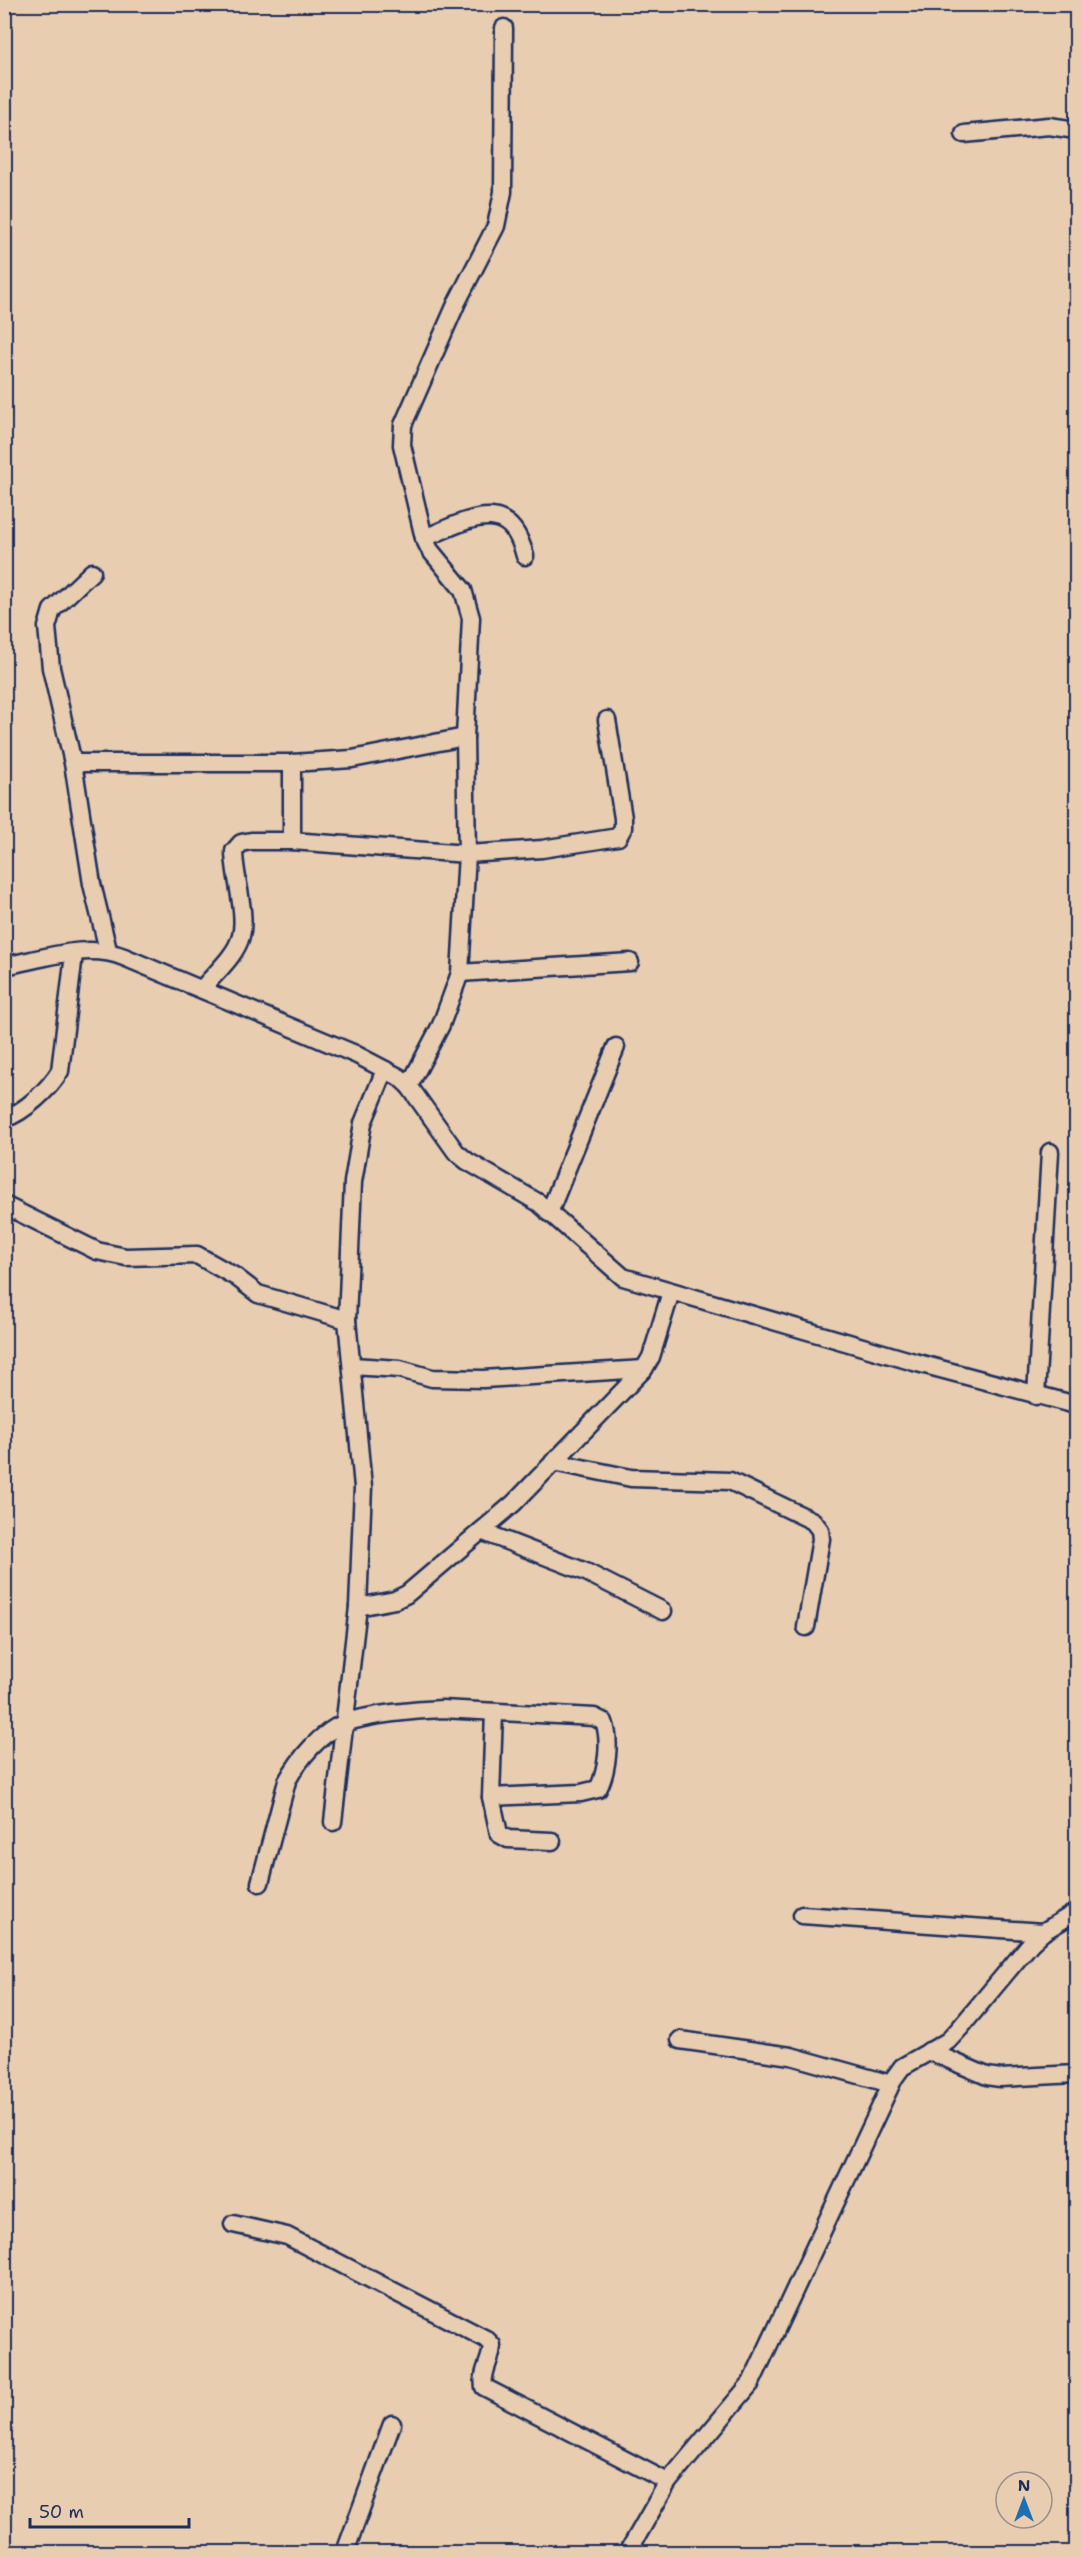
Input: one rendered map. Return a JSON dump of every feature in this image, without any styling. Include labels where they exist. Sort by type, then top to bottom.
[{"type":"street","points":[[409,1086],[441,1025],[460,973],[467,854],[465,737],[471,634],[469,605],[463,590],[430,550],[424,538],[400,435],[457,302],[496,226],[500,211],[503,192],[504,28]]},
{"type":"street","points":[[964,134],[1049,126],[1077,130]]},
{"type":"street","points":[[424,538],[488,515],[499,517],[516,531],[525,556]]},
{"type":"street","points":[[92,572],[52,610],[47,627],[51,668],[73,763],[93,884],[108,950]]},
{"type":"street","points":[[202,989],[235,949],[241,937],[242,926],[234,851],[241,843],[292,841],[467,854],[534,850],[618,837],[623,828],[623,818],[607,720]]},
{"type":"street","points":[[73,763],[292,763],[372,757],[465,737]]},
{"type":"street","points":[[292,763],[292,841]]},
{"type":"street","points":[[4,966],[108,950],[355,1054],[385,1070],[409,1086],[462,1156],[539,1203],[623,1277],[1036,1396],[1077,1405]]},
{"type":"street","points":[[4,1119],[21,1110],[53,1082],[60,1071],[74,954]]},
{"type":"street","points":[[460,973],[630,962]]},
{"type":"street","points":[[549,1213],[616,1047]]},
{"type":"street","points":[[333,1822],[358,1607],[363,1487],[347,1320],[355,1171],[363,1123],[385,1070]]},
{"type":"street","points":[[1036,1396],[1050,1152]]},
{"type":"street","points":[[4,1205],[102,1253],[126,1257],[197,1255],[236,1277],[258,1294],[347,1320]]},
{"type":"street","points":[[358,1607],[395,1600],[407,1594],[514,1503],[644,1369],[651,1357],[671,1292]]},
{"type":"street","points":[[352,1366],[400,1369],[432,1378],[483,1379],[644,1369]]},
{"type":"street","points":[[553,1462],[631,1478],[730,1481],[813,1521],[820,1530],[821,1539],[806,1627]]},
{"type":"street","points":[[481,1531],[586,1572],[663,1611]]},
{"type":"street","points":[[260,1883],[287,1781],[295,1766],[315,1744],[345,1723],[421,1710],[594,1717],[604,1722],[608,1739],[603,1780],[598,1789],[581,1794],[491,1797]]},
{"type":"street","points":[[494,1712],[491,1797],[499,1834],[508,1839],[552,1841]]},
{"type":"street","points":[[628,2553],[668,2482],[751,2383],[891,2084],[902,2067],[948,2041],[1042,1932],[1077,1912]]},
{"type":"street","points":[[802,1915],[1042,1932]]},
{"type":"street","points":[[680,2040],[791,2056],[891,2084]]},
{"type":"street","points":[[928,2051],[987,2076],[1077,2073]]},
{"type":"street","points":[[233,2224],[287,2236],[486,2339],[492,2345],[492,2352],[482,2378],[484,2387],[668,2482]]},
{"type":"street","points":[[345,2553],[393,2424]]}]
